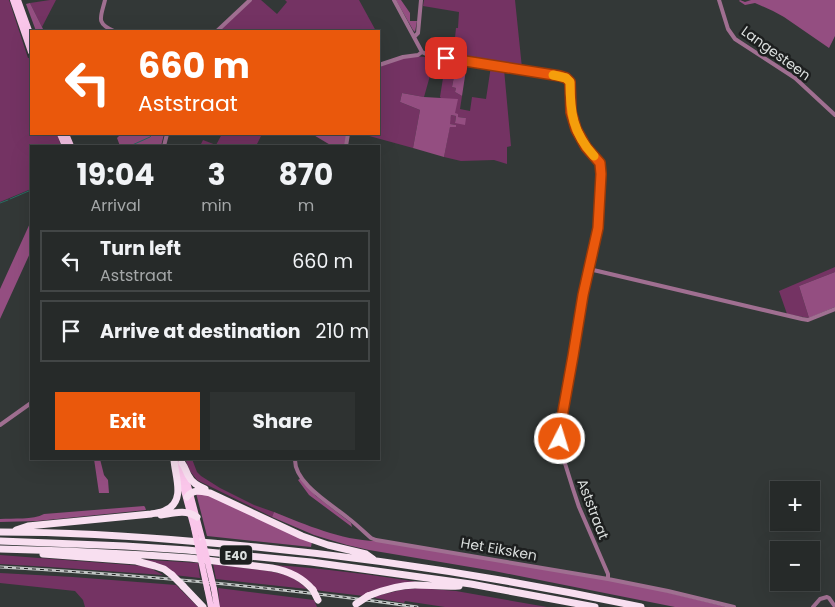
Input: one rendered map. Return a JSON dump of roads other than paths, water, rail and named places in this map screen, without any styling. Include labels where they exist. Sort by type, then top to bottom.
[{"type":"highway","points":[[13,0],[30,49]]},
{"type":"highway","points":[[18,0],[30,33]]},
{"type":"highway","points":[[178,460],[185,467],[194,483],[210,493],[302,536],[366,554],[376,560]]},
{"type":"highway","points":[[178,460],[177,465],[189,495],[210,588],[217,607]]},
{"type":"highway","points":[[9,532],[28,526],[151,514],[164,511],[175,502],[178,489],[178,460]]},
{"type":"highway","points":[[189,495],[200,490],[210,493]]},
{"type":"highway","points":[[151,514],[183,512],[194,515]]},
{"type":"highway","name":"E40","points":[[0,532],[178,540],[376,560],[508,581],[641,607]]},
{"type":"highway","name":"E40","points":[[0,541],[134,547],[311,562],[471,584],[595,607]]},
{"type":"highway","points":[[0,550],[136,561],[156,566],[172,575],[203,607]]},
{"type":"highway","points":[[0,550],[145,555],[190,558],[272,568],[294,574],[306,582],[313,590],[319,604]]},
{"type":"highway","points":[[354,606],[368,596],[398,587],[471,584]]},
{"type":"highway","points":[[210,588],[211,607]]},
{"type":"street","points":[[105,0],[101,21],[103,26],[112,30]]},
{"type":"street","points":[[218,30],[250,0]]},
{"type":"street","points":[[380,66],[403,57],[418,55],[422,52],[394,0]]},
{"type":"street","points":[[414,37],[418,32],[421,0]]},
{"type":"street","name":"Langesteen","points":[[719,0],[728,29],[735,39],[795,78],[835,115]]},
{"type":"street","name":"Aststraat","points":[[422,52],[429,55],[566,78],[570,82],[571,112],[576,129],[586,147],[598,160],[601,167],[598,228],[583,295],[560,428],[560,439],[563,457],[579,507],[608,574],[608,579]]},
{"type":"street","points":[[589,269],[808,320],[835,309]]},
{"type":"street","points":[[0,425],[30,403]]},
{"type":"street","name":"Het Eiksken","points":[[295,460],[296,467],[310,488],[319,497],[376,540],[608,579],[734,607]]},
{"type":"street","points":[[813,607],[820,599],[827,597],[834,605],[828,607]]},
{"type":"waterway","points":[[132,145],[152,135]]},
{"type":"waterway","points":[[10,199],[30,190]]},
{"type":"waterway","points":[[0,203],[8,200]]},
{"type":"railway","points":[[0,567],[209,582],[417,607]]}]
